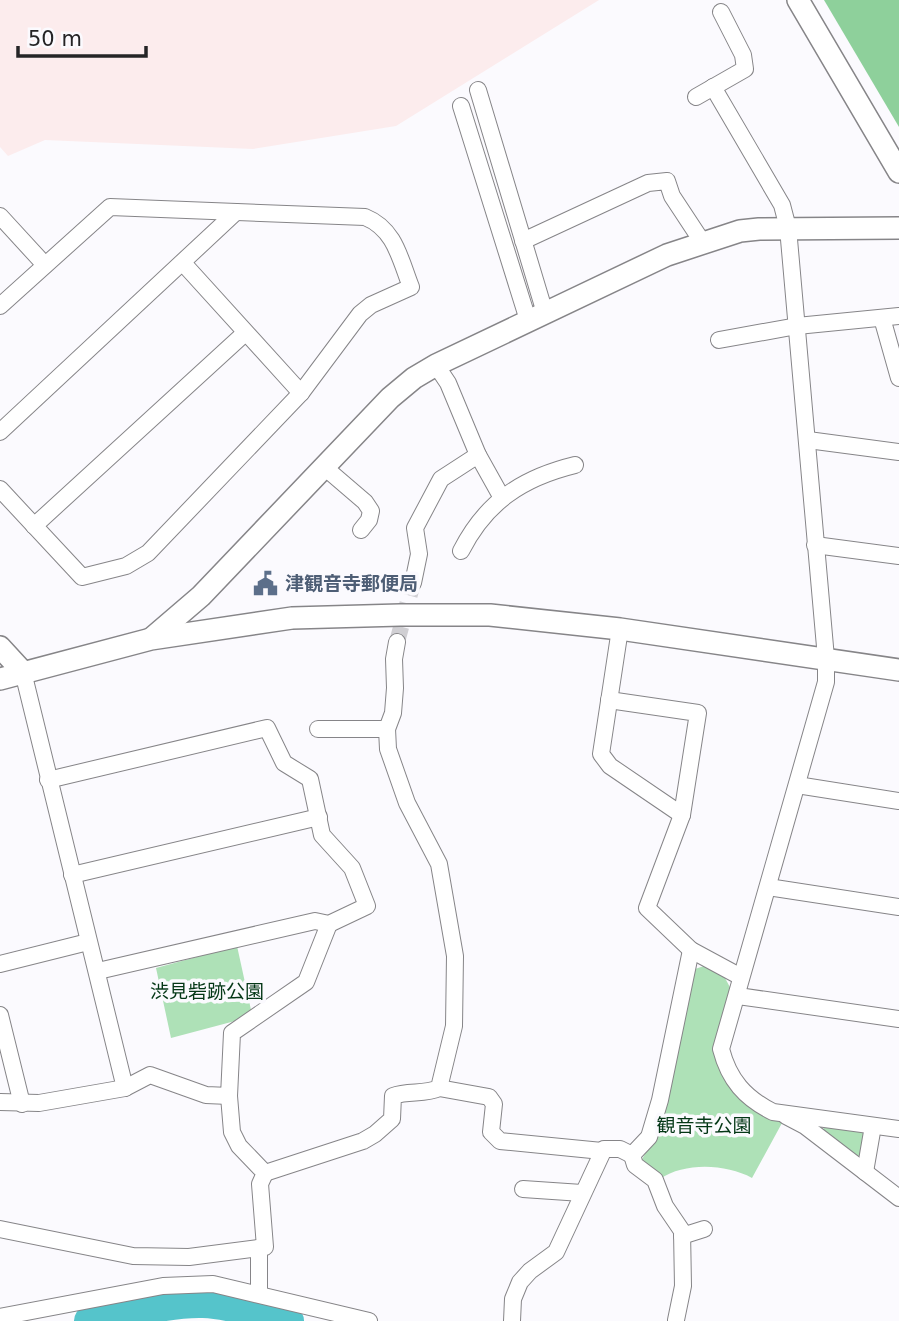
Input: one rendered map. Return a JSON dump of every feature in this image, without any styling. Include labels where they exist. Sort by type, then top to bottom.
[{"type":"street","points":[[798,0],[899,172]]},
{"type":"street","points":[[696,97],[745,69],[743,55],[720,12]]},
{"type":"street","points":[[713,88],[782,205],[788,228],[826,658],[826,682],[721,1049],[728,1070],[748,1098],[805,1126],[899,1198]]},
{"type":"street","points":[[478,90],[523,241],[536,317]]},
{"type":"street","points":[[461,106],[536,317]]},
{"type":"street","points":[[523,241],[648,183],[667,181],[672,196],[703,243]]},
{"type":"street","points":[[0,306],[110,207],[365,217],[378,223],[389,234],[411,287],[371,305],[360,314],[301,393],[148,553],[134,563],[82,576],[0,489]]},
{"type":"street","points":[[0,432],[236,212]]},
{"type":"street","points":[[0,216],[44,265]]},
{"type":"street","points":[[151,639],[201,596],[390,398],[414,378],[436,365],[667,256],[740,231],[899,228]]},
{"type":"street","points":[[183,263],[301,393]]},
{"type":"street","points":[[719,340],[797,326],[899,316]]},
{"type":"street","points":[[882,318],[899,378]]},
{"type":"street","points":[[34,526],[245,333]]},
{"type":"street","points":[[436,365],[449,383],[478,455],[502,498]]},
{"type":"street","points":[[808,440],[899,452]]},
{"type":"street","points":[[412,583],[419,554],[415,528],[441,479],[478,455]]},
{"type":"street","points":[[323,466],[365,502],[371,511],[369,520],[361,530]]},
{"type":"street","points":[[461,551],[477,524],[502,498],[526,482],[554,470],[575,466]]},
{"type":"street","points":[[815,545],[899,556]]},
{"type":"street","points":[[0,678],[151,639],[292,618],[400,615],[490,615],[620,629],[899,670]]},
{"type":"street","points":[[620,629],[601,754],[610,766],[682,815]]},
{"type":"street","points":[[397,642],[394,659],[394,701],[387,729],[388,749],[407,803],[439,864],[455,956],[454,1027],[439,1088]]},
{"type":"street","points":[[0,647],[23,672],[125,1088]]},
{"type":"street","points":[[609,700],[698,713],[682,815],[647,908],[691,950],[741,977]]},
{"type":"street","points":[[48,780],[267,728],[284,763],[310,779],[322,835],[352,868],[368,906],[329,924],[315,920],[98,971]]},
{"type":"street","points":[[318,729],[387,729]]},
{"type":"street","points":[[797,785],[899,801]]},
{"type":"street","points":[[72,875],[319,817]]},
{"type":"street","points":[[768,887],[899,907]]},
{"type":"street","points":[[265,1173],[239,1146],[232,1132],[229,1096],[232,1034],[306,982],[329,924]]},
{"type":"street","points":[[0,964],[88,942]]},
{"type":"street","points":[[632,1155],[649,1138],[660,1100],[691,950]]},
{"type":"street","points":[[738,996],[899,1019]]},
{"type":"street","points":[[0,1015],[22,1104]]},
{"type":"street","points":[[0,1102],[39,1103],[125,1088],[150,1075],[205,1095],[229,1096]]},
{"type":"street","points":[[0,1229],[133,1256],[188,1256],[265,1247],[260,1184],[265,1173],[363,1142],[392,1119],[393,1096],[439,1088],[489,1097],[494,1104],[491,1132],[500,1141],[602,1151],[620,1149],[632,1155],[635,1166],[655,1180],[665,1206],[682,1231],[683,1286],[676,1320]]},
{"type":"street","points":[[784,1115],[807,1115],[899,1129]]},
{"type":"street","points":[[865,1172],[873,1126]]},
{"type":"street","points":[[512,1321],[513,1299],[520,1282],[556,1252],[602,1151]]},
{"type":"street","points":[[523,1189],[582,1193]]},
{"type":"street","points":[[682,1236],[704,1229]]},
{"type":"street","points":[[259,1248],[259,1293]]},
{"type":"street","points":[[0,1317],[163,1286],[213,1284],[369,1321]]},
{"type":"shaded area","points":[[0,0],[599,0],[396,126],[253,149],[45,140],[8,156],[0,147]]},
{"type":"green space","points":[[824,0],[899,0],[899,127]]},
{"type":"green space","name":"渋見砦跡公園","points":[[237,946],[251,1010],[235,1021],[171,1038],[156,968]]},
{"type":"green space","name":"観音寺公園","points":[[704,966],[725,978],[732,991],[723,1074],[735,1095],[743,1102],[782,1123],[752,1178],[730,1170],[706,1167],[681,1170],[660,1179],[640,1163],[655,1136],[692,970]]},
{"type":"green space","points":[[827,1125],[860,1129],[865,1136],[861,1162],[822,1130]]},
{"type":"waterway","points":[[90,1321],[189,1302],[235,1307],[288,1321]]},
{"type":"tunnel","points":[[397,642],[413,583]]},
{"type":"place","name":"津観音寺郵便局","points":[[265,583]]}]
